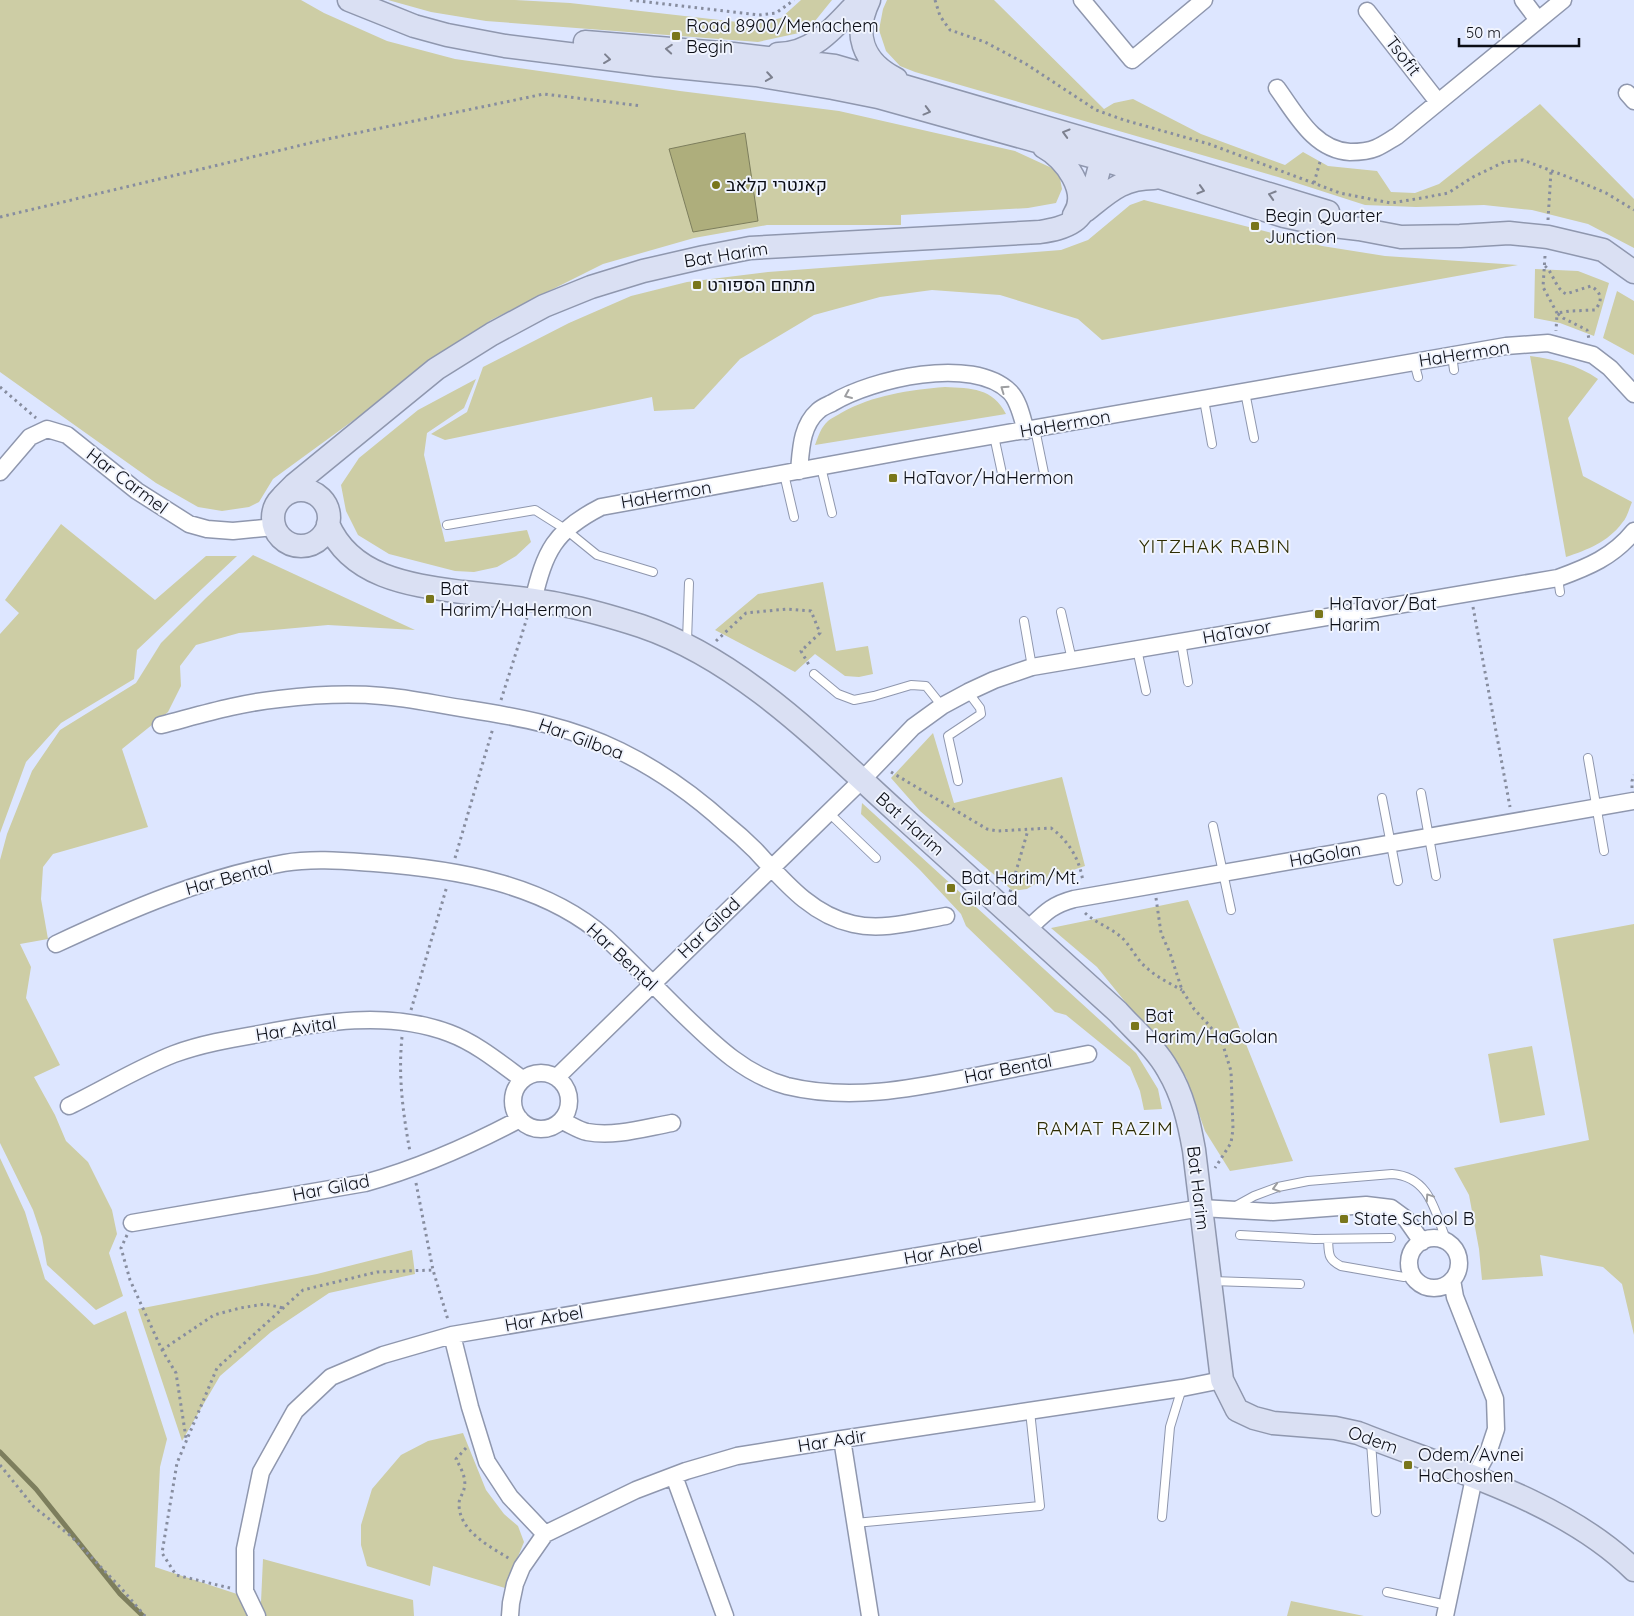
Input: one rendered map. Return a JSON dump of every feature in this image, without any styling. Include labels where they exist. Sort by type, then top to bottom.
[{"type":"street","points":[[733,54],[782,54],[801,50],[815,44],[829,33],[860,0]]},
{"type":"street","points":[[833,88],[840,44],[850,18],[860,0]]},
{"type":"street","points":[[869,0],[862,14],[860,28],[867,53],[888,75],[915,88]]},
{"type":"street","points":[[1082,0],[1132,60],[1204,0]]},
{"type":"street","points":[[1523,0],[1538,20]]},
{"type":"street","points":[[1277,88],[1306,128],[1325,146],[1340,151],[1357,152],[1375,149],[1396,136],[1563,0]]},
{"type":"street","points":[[352,2],[446,28],[733,54],[835,66],[915,88],[1103,152],[1363,222],[1401,237]]},
{"type":"street","points":[[352,2],[414,26],[447,35],[505,46],[656,66],[756,75],[878,97],[1033,140],[1103,152],[1163,178],[1284,216],[1325,225],[1401,237],[1509,233],[1548,237],[1603,250],[1634,272]]},
{"type":"street","name":"Tsofit","points":[[1367,10],[1438,102]]},
{"type":"street","points":[[1033,140],[1062,160],[1076,183],[1079,200],[1076,213],[1066,225]]},
{"type":"street","points":[[1085,211],[1103,152]]},
{"type":"street","name":"Bat Harim","points":[[283,496],[436,368],[492,334],[544,306],[591,287],[626,276],[750,248],[1040,232],[1059,229],[1074,221],[1115,188],[1127,182],[1141,178],[1163,178]]},
{"type":"street","name":"HaHermon","points":[[533,601],[541,570],[550,549],[565,529],[600,507],[1245,392],[1453,363],[1506,346],[1548,343],[1593,355],[1610,368],[1634,394]]},
{"type":"street","points":[[792,472],[807,426],[818,411],[845,395],[876,384],[909,376],[944,373],[974,375],[995,382],[1010,392],[1030,430]]},
{"type":"street","points":[[0,472],[30,437],[48,429]]},
{"type":"street","name":"Har Carmel","points":[[48,429],[67,435],[137,491],[189,524],[208,529],[233,531],[274,527]]},
{"type":"street","name":"Bat Harim","points":[[343,446],[331,461],[323,485],[328,515],[335,538],[342,548],[381,575],[417,586],[562,605],[642,627],[694,650],[726,669],[817,738],[1118,1012],[1168,1069],[1187,1114],[1222,1380]]},
{"type":"street","points":[[298,490],[308,490],[322,500],[328,515],[325,532],[320,538],[304,546],[295,546],[280,537],[274,527],[273,512],[276,504],[283,496],[298,490]]},
{"type":"street","name":"HaTavor","points":[[862,780],[913,727],[942,706],[994,680],[1032,667],[1181,642],[1286,620],[1350,620],[1497,584],[1559,585],[1608,556],[1634,531]]},
{"type":"street","name":"Bat Harim","points":[[304,546],[371,569]]},
{"type":"street","name":"Har Gilboa","points":[[161,725],[276,699],[343,694],[382,696],[548,724],[587,736],[619,750],[652,768],[704,805],[753,848],[771,868],[814,908],[833,918],[854,924],[874,926],[946,916]]},
{"type":"street","name":"Har Gilad","points":[[557,1077],[862,780]]},
{"type":"street","name":"HaGolan","points":[[1027,930],[1043,914],[1058,904],[1079,898],[1633,801]]},
{"type":"street","name":"Har Bental","points":[[56,944],[158,898],[247,871],[287,862],[326,860],[410,866],[451,872],[523,890],[574,915],[596,930],[623,954],[709,1040],[735,1062],[761,1076],[786,1085],[818,1091],[844,1093],[910,1089],[1088,1054]]},
{"type":"street","name":"Har Avital","points":[[69,1106],[138,1070],[175,1054],[223,1040],[256,1034],[325,1023],[363,1020],[420,1025],[449,1033],[472,1044],[522,1079]]},
{"type":"street","points":[[538,1072],[548,1073],[557,1077],[564,1083],[568,1092],[570,1102],[568,1112],[562,1121],[548,1128],[538,1129],[528,1126],[520,1119],[513,1105],[513,1095],[516,1086],[522,1079],[538,1072]]},
{"type":"street","name":"Har Gilad","points":[[132,1223],[365,1183],[389,1176],[486,1137],[520,1119]]},
{"type":"street","points":[[562,1121],[585,1132],[604,1134],[672,1123]]},
{"type":"street","name":"Har Arbel","points":[[245,1591],[245,1549],[261,1472],[295,1411],[331,1377],[383,1355],[452,1335],[1200,1202],[1228,1209],[1273,1212],[1366,1205],[1392,1208],[1406,1219],[1422,1242]]},
{"type":"street","points":[[1430,1239],[1439,1239],[1447,1242],[1456,1252],[1458,1260],[1457,1273],[1452,1280],[1445,1286],[1436,1288],[1428,1287],[1416,1280],[1411,1273],[1409,1259],[1412,1251],[1422,1242],[1430,1239]]},
{"type":"street","points":[[1446,1611],[1474,1478],[1494,1439],[1496,1429],[1495,1399],[1455,1297],[1452,1280]]},
{"type":"street","points":[[452,1335],[478,1435],[487,1462],[505,1490],[545,1534]]},
{"type":"street","name":"Odem","points":[[1222,1380],[1238,1410],[1254,1418],[1273,1423],[1335,1428],[1358,1433],[1519,1496],[1563,1518],[1614,1551],[1634,1570]]},
{"type":"street","name":"Har Adir","points":[[510,1616],[515,1584],[522,1567],[545,1534],[636,1490],[674,1476],[737,1456],[842,1438],[1182,1388],[1222,1380]]},
{"type":"street","points":[[842,1438],[870,1616]]},
{"type":"street","points":[[674,1476],[725,1616]]},
{"type":"street","points":[[245,1591],[257,1616]]},
{"type":"lane","points":[[1245,392],[1254,438]]},
{"type":"lane","points":[[1204,400],[1212,444]]},
{"type":"lane","points":[[1030,430],[1044,473]]},
{"type":"lane","points":[[994,436],[1002,478]]},
{"type":"lane","points":[[821,467],[832,513]]},
{"type":"lane","points":[[792,472],[794,517]]},
{"type":"lane","points":[[447,524],[535,510],[565,529],[596,555],[653,572]]},
{"type":"lane","points":[[689,584],[694,650]]},
{"type":"lane","points":[[1061,612],[1072,660]]},
{"type":"lane","points":[[1024,621],[1032,667]]},
{"type":"lane","points":[[1181,642],[1188,682]]},
{"type":"lane","points":[[1137,650],[1146,691]]},
{"type":"lane","points":[[814,674],[838,694],[854,700],[911,685],[926,686],[942,706]]},
{"type":"lane","points":[[958,780],[948,736],[981,714],[980,708],[968,692]]},
{"type":"lane","points":[[1588,758],[1604,851]]},
{"type":"lane","points":[[1420,793],[1436,876]]},
{"type":"lane","points":[[1382,798],[1398,881]]},
{"type":"lane","points":[[828,812],[876,858]]},
{"type":"lane","points":[[1213,826],[1232,910]]},
{"type":"lane","points":[[1228,1209],[1278,1187],[1308,1182],[1392,1174],[1402,1175],[1413,1180],[1424,1190],[1435,1206],[1438,1222],[1447,1242]]},
{"type":"lane","points":[[1240,1235],[1328,1239],[1391,1238]]},
{"type":"lane","points":[[1328,1239],[1330,1256],[1333,1262],[1341,1266],[1404,1276],[1411,1273]]},
{"type":"lane","points":[[1210,1281],[1300,1284]]},
{"type":"lane","points":[[1162,1517],[1170,1427],[1182,1388]]},
{"type":"lane","points":[[855,1523],[1040,1506],[1030,1411]]},
{"type":"lane","points":[[1371,1438],[1376,1512]]},
{"type":"lane","points":[[1387,1592],[1446,1611]]},
{"type":"path","points":[[630,0],[759,15],[776,14],[794,0]]},
{"type":"path","points":[[935,0],[940,16],[950,30],[985,42],[1026,64],[1096,110],[1124,120],[1209,144],[1340,193],[1391,203],[1448,193],[1473,177],[1504,162],[1523,160],[1606,193],[1634,210]]},
{"type":"path","points":[[0,217],[323,140],[544,94],[642,106]]},
{"type":"path","points":[[1314,183],[1325,146]]},
{"type":"path","points":[[1548,223],[1551,171]]},
{"type":"path","points":[[1546,251],[1543,287],[1557,314],[1587,330],[1590,337],[1586,343]]},
{"type":"path","points":[[1544,266],[1549,270],[1561,292],[1566,294],[1591,286],[1598,290],[1601,297],[1600,304],[1595,310],[1570,311],[1557,314]]},
{"type":"path","points":[[1548,343],[1556,334],[1557,314]]},
{"type":"path","points":[[0,387],[48,429]]},
{"type":"path","points":[[1459,592],[1513,822]]},
{"type":"path","points":[[694,650],[746,613],[787,609],[811,611],[820,633],[801,651],[814,674]]},
{"type":"path","points":[[877,764],[987,829],[998,831],[1051,828],[1069,843],[1082,872],[1079,898],[1086,915],[1099,924],[1110,928],[1123,938],[1148,969],[1182,990]]},
{"type":"path","points":[[1005,910],[1028,830]]},
{"type":"path","points":[[1154,885],[1161,934],[1170,953],[1182,990],[1194,1009],[1222,1042],[1230,1071],[1233,1129],[1231,1143],[1200,1202]]},
{"type":"path","points":[[412,1167],[433,1270],[452,1335]]},
{"type":"path","points":[[132,1223],[122,1248],[130,1280],[162,1350],[176,1373],[186,1440]]},
{"type":"path","points":[[245,1591],[176,1575],[162,1553],[176,1463],[217,1368],[303,1290],[377,1272],[433,1270]]},
{"type":"path","points":[[162,1350],[214,1314],[265,1304],[283,1308]]},
{"type":"path","points":[[478,1435],[456,1459],[463,1473],[465,1487],[459,1502],[461,1519],[479,1540],[522,1567]]},
{"type":"path","points":[[0,1464],[34,1506],[72,1537],[145,1616]]},
{"type":"shaded area","points":[[0,0],[301,0],[324,13],[387,41],[455,59],[680,91],[839,111],[1015,151],[1054,169],[1060,178],[1062,189],[1056,203],[1028,208],[901,215],[901,225],[767,225],[694,238],[603,264],[491,320],[273,479],[259,502],[249,507],[222,511],[198,507],[156,483],[0,372]]},
{"type":"shaded area","points":[[388,0],[515,0],[570,3],[755,24],[781,18],[801,0],[832,0],[815,21],[799,33],[758,42],[486,21],[431,12]]},
{"type":"shaded area","points":[[887,0],[994,0],[1104,109],[1114,103],[1133,99],[1201,134],[1285,165],[1303,152],[1328,166],[1377,171],[1391,192],[1415,193],[1439,184],[1540,104],[1634,199],[1634,248],[1588,224],[1532,210],[1484,205],[1416,207],[1365,205],[1278,177],[915,72],[900,66],[886,51],[879,30],[883,9]]},
{"type":"shaded area","name":"קאנטרי קלאב","points":[[745,133],[758,221],[693,232],[669,149]]},
{"type":"shaded area","points":[[1144,200],[1322,246],[1385,256],[1518,265],[1102,340],[1078,319],[1000,295],[932,290],[880,297],[814,315],[740,359],[694,409],[654,411],[652,397],[445,440],[431,434],[467,412],[483,367],[569,323],[631,296],[687,282],[768,272],[1061,250],[1088,240],[1130,205]]},
{"type":"shaded area","points":[[1535,269],[1578,271],[1609,283],[1594,336],[1560,323],[1534,318]]},
{"type":"shaded area","points":[[1617,291],[1634,301],[1634,355],[1603,338]]},
{"type":"shaded area","points":[[1530,356],[1566,363],[1598,379],[1568,418],[1583,476],[1632,502],[1624,521],[1604,540],[1566,557]]},
{"type":"shaded area","points":[[476,379],[464,408],[427,433],[424,455],[445,542],[527,530],[531,542],[516,556],[497,567],[474,572],[455,571],[389,554],[358,535],[346,511],[341,485],[359,458],[418,410]]},
{"type":"shaded area","points":[[945,387],[972,389],[988,394],[1001,405],[1006,414],[815,445],[826,423],[853,407],[892,394]]},
{"type":"shaded area","points":[[61,524],[155,600],[206,556],[237,556],[137,650],[134,679],[61,723],[26,762],[0,833],[0,634],[19,613],[5,600]]},
{"type":"shaded area","points":[[253,555],[415,630],[328,625],[239,633],[196,645],[180,666],[181,686],[168,712],[122,749],[148,827],[53,854],[43,867],[41,899],[48,939],[20,944],[31,967],[26,998],[60,1065],[34,1077],[55,1115],[66,1141],[88,1162],[112,1210],[117,1234],[109,1253],[123,1296],[96,1310],[47,1265],[42,1237],[33,1210],[0,1143],[0,860],[7,834],[32,771],[60,730],[136,683],[161,643]]},
{"type":"shaded area","points":[[823,582],[836,651],[868,646],[873,674],[859,677],[845,676],[815,654],[795,672],[715,630],[758,594]]},
{"type":"shaded area","points":[[933,733],[954,803],[1062,777],[1085,866],[1040,881],[1027,889],[1013,891],[920,811],[891,778]]},
{"type":"shaded area","points":[[862,803],[1136,1053],[1158,1089],[1162,1109],[1144,1110],[1140,1091],[1130,1067],[1066,1015],[1055,1012],[966,926],[961,914],[920,870],[861,814]]},
{"type":"shaded area","points":[[1188,900],[1293,1161],[1230,1171],[1205,1131],[1186,1077],[1097,967],[1051,928]]},
{"type":"shaded area","points":[[1634,924],[1634,1335],[1622,1284],[1603,1267],[1540,1255],[1543,1276],[1482,1280],[1479,1249],[1469,1195],[1454,1168],[1589,1140],[1553,939]]},
{"type":"shaded area","points":[[1532,1046],[1545,1115],[1500,1123],[1488,1054]]},
{"type":"shaded area","points":[[0,1158],[25,1212],[45,1279],[94,1325],[126,1311],[167,1439],[160,1467],[155,1567],[261,1602],[263,1559],[413,1600],[414,1616],[0,1616]]},
{"type":"shaded area","points":[[412,1250],[415,1274],[329,1293],[271,1332],[220,1376],[182,1441],[138,1309],[317,1274]]},
{"type":"shaded area","points":[[463,1433],[486,1490],[504,1514],[518,1526],[524,1542],[505,1588],[433,1566],[430,1586],[367,1566],[361,1545],[361,1525],[372,1489],[401,1455],[428,1441]]},
{"type":"shaded area","points":[[1291,1601],[1364,1616],[1287,1616]]},
{"type":"waterway","points":[[0,1452],[36,1489],[120,1594],[143,1616]]},
{"type":"place","name":"Road 8900/Menachem Begin","points":[[676,36]]},
{"type":"place","name":"קאנטרי קלאב","points":[[716,185]]},
{"type":"place","name":"Begin Quarter Junction","points":[[1255,226]]},
{"type":"place","name":"מתחם הספורט","points":[[697,285]]},
{"type":"place","name":"HaTavor/HaHermon","points":[[893,478]]},
{"type":"place","name":"Bat Harim/HaHermon","points":[[430,599]]},
{"type":"place","name":"HaTavor/Bat Harim","points":[[1319,614]]},
{"type":"place","name":"Bat Harim/Mt. Gila'ad","points":[[951,888]]},
{"type":"place","name":"Bat Harim/HaGolan","points":[[1135,1026]]},
{"type":"place","name":"State School B","points":[[1344,1219]]},
{"type":"place","name":"Odem/Avnei HaChoshen","points":[[1408,1465]]},
{"type":"district","name":"YITZHAK RABIN","points":[[1215,546]]},
{"type":"district","name":"RAMAT RAZIM","points":[[1105,1128]]}]
